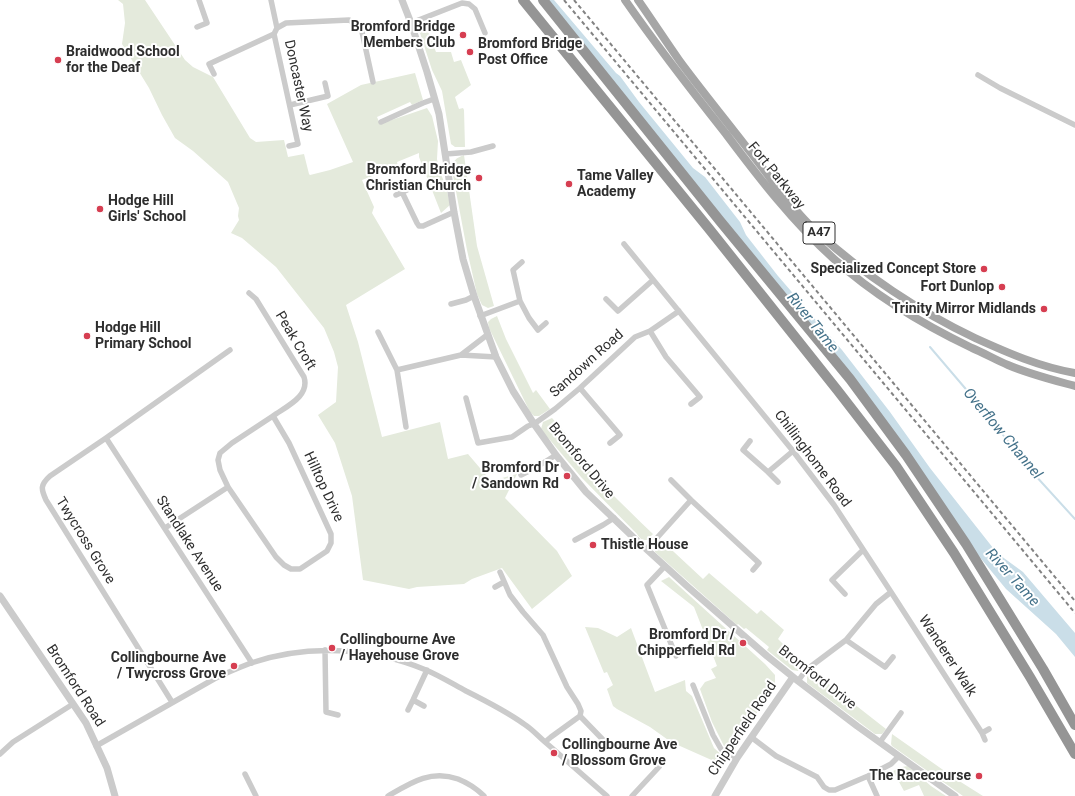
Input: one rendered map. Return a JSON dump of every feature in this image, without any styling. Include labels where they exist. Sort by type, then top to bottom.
[{"type":"highway","points":[[523,0],[720,242],[896,466],[954,553],[1030,676],[1075,754]]},
{"type":"highway","points":[[543,0],[645,128],[845,373],[906,455],[966,544],[1043,669],[1075,725]]},
{"type":"main road","name":"Fort Parkway","points":[[625,0],[672,65],[763,182],[811,237],[839,263],[903,311],[944,335],[1009,365],[1075,386]]},
{"type":"main road","name":"Fort Parkway","points":[[638,0],[679,60],[788,200],[816,232],[865,271],[912,304],[951,326],[1011,354],[1048,367],[1075,373]]},
{"type":"street","points":[[197,27],[207,23],[199,0]]},
{"type":"street","name":"Doncaster Way","points":[[272,0],[277,28],[274,34],[298,144],[289,146]]},
{"type":"street","name":"Bromford Drive","points":[[402,0],[427,72],[439,114],[454,212],[463,258],[480,316],[496,357],[513,392],[556,456],[586,492],[646,549],[767,656],[795,679],[880,742],[956,796]]},
{"type":"street","points":[[411,24],[462,3],[469,4],[475,9],[485,33]]},
{"type":"street","points":[[277,28],[286,23],[349,20],[358,25],[362,32],[373,82]]},
{"type":"street","points":[[214,74],[208,64],[274,34]]},
{"type":"street","points":[[978,75],[1000,88],[1075,125]]},
{"type":"street","points":[[290,104],[328,96],[325,83]]},
{"type":"street","points":[[381,122],[423,103],[434,100]]},
{"type":"street","points":[[446,154],[471,152],[493,146]]},
{"type":"street","points":[[396,195],[405,191],[419,226],[423,226],[454,212]]},
{"type":"street","name":"Chillinghome Road","points":[[624,244],[794,451],[834,505],[891,592]]},
{"type":"street","points":[[522,262],[513,270],[520,301],[528,318],[538,330],[546,323]]},
{"type":"street","points":[[606,300],[618,311],[653,280]]},
{"type":"street","name":"Peak Croft","points":[[249,294],[256,299],[304,377],[306,384],[303,393],[274,416]]},
{"type":"street","points":[[451,304],[474,296]]},
{"type":"street","points":[[480,316],[520,301]]},
{"type":"street","name":"Sandown Road","points":[[466,398],[478,443],[512,437],[555,409],[635,337],[650,331],[679,311]]},
{"type":"street","points":[[650,331],[666,357],[700,397],[691,404]]},
{"type":"street","points":[[378,332],[397,370],[406,427]]},
{"type":"street","points":[[461,355],[487,335]]},
{"type":"street","name":"Twycross Grove","points":[[172,702],[46,500],[42,489],[44,482],[50,476],[230,350]]},
{"type":"street","points":[[397,370],[461,355],[496,357]]},
{"type":"street","points":[[580,388],[620,435],[610,443]]},
{"type":"street","name":"Hilltop Drive","points":[[274,416],[289,443],[331,534],[331,543],[327,551],[300,569],[291,569],[284,565],[276,557],[228,487],[220,470],[218,460],[220,452],[232,442],[274,416]]},
{"type":"street","name":"Standlake Avenue","points":[[106,438],[252,663]]},
{"type":"street","points":[[750,441],[744,450],[778,482]]},
{"type":"street","points":[[768,472],[794,451]]},
{"type":"street","points":[[521,475],[556,456]]},
{"type":"street","points":[[671,480],[759,563],[753,570]]},
{"type":"street","points":[[165,528],[228,487]]},
{"type":"street","points":[[646,549],[691,500]]},
{"type":"street","points":[[575,540],[614,518]]},
{"type":"street","points":[[845,594],[832,580],[863,550]]},
{"type":"street","points":[[665,566],[647,585],[676,656]]},
{"type":"street","points":[[500,572],[514,601],[544,634],[567,687],[581,711],[580,716],[545,742]]},
{"type":"street","points":[[495,587],[504,582]]},
{"type":"street","points":[[795,679],[846,640],[876,604],[891,592]]},
{"type":"street","name":"Wanderer Walk","points":[[891,592],[982,733],[985,740]]},
{"type":"street","name":"Bromford Road","points":[[0,596],[86,723],[106,768],[115,796]]},
{"type":"street","points":[[846,640],[885,667],[893,657]]},
{"type":"street","points":[[96,746],[172,702],[233,670],[271,657],[288,654],[326,650],[350,652],[397,659],[427,670],[496,707],[525,725],[607,796]]},
{"type":"street","points":[[326,650],[326,712],[338,715]]},
{"type":"street","points":[[408,710],[427,670]]},
{"type":"street","name":"Chipperfield Road","points":[[715,796],[736,758],[795,679]]},
{"type":"street","points":[[693,686],[713,735],[721,749],[736,758]]},
{"type":"street","points":[[413,700],[424,706]]},
{"type":"street","points":[[0,754],[13,742],[73,704]]},
{"type":"street","points":[[880,742],[902,713]]},
{"type":"street","points":[[580,716],[610,747]]},
{"type":"street","points":[[982,733],[990,729]]},
{"type":"street","points":[[751,737],[776,756],[817,777],[824,787],[829,790],[835,790],[868,776],[891,764],[899,756]]},
{"type":"street","points":[[632,796],[659,767]]},
{"type":"street","points":[[245,774],[256,796]]},
{"type":"street","points":[[388,796],[409,784],[433,775],[450,776],[473,786],[484,796]]},
{"type":"street","points":[[868,776],[877,796]]},
{"type":"shaded area","points":[[118,0],[145,0],[185,60],[193,67],[213,77],[250,138],[256,142],[284,140],[288,157],[304,154],[310,175],[353,162],[327,104],[361,85],[415,73],[423,100],[412,105],[410,102],[377,117],[380,124],[427,108],[432,116],[438,141],[437,159],[439,170],[446,186],[450,205],[441,213],[419,157],[419,153],[397,162],[398,166],[362,180],[374,207],[372,213],[405,269],[346,305],[358,342],[382,437],[440,422],[448,459],[468,454],[491,481],[517,474],[505,498],[557,551],[572,576],[532,609],[502,568],[472,579],[464,584],[417,587],[409,589],[363,580],[352,496],[335,443],[318,415],[336,402],[338,367],[334,352],[324,328],[276,267],[242,238],[231,233],[239,220],[239,208],[228,182],[193,151],[175,138],[149,88],[122,44],[125,23],[123,4]]},
{"type":"shaded area","points":[[425,24],[436,52],[451,52],[454,62],[461,60],[471,85],[455,97],[459,109],[463,108],[464,110],[465,147],[455,147],[451,144],[442,91],[432,70],[420,33]]},
{"type":"shaded area","points":[[464,155],[477,246],[494,306],[488,308],[482,305],[477,294],[452,170],[455,160]]},
{"type":"shaded area","points":[[497,316],[506,339],[533,393],[536,390],[550,409],[539,416],[534,416],[530,412],[489,328],[488,322]]},
{"type":"shaded area","points":[[552,418],[566,434],[562,437],[583,463],[653,534],[647,540],[639,537],[581,477],[550,440],[543,434],[541,429],[543,422]]},
{"type":"shaded area","points":[[660,539],[703,579],[709,573],[757,614],[761,610],[784,630],[778,639],[804,665],[798,671],[792,670],[767,650],[769,647],[746,628],[744,629],[738,624],[737,625],[655,552],[655,547]]},
{"type":"shaded area","points":[[669,577],[765,664],[775,675],[775,683],[735,749],[724,746],[712,722],[700,689],[705,682],[716,678],[711,669],[717,666],[694,607],[661,581]]},
{"type":"shaded area","points":[[585,627],[598,628],[617,637],[631,628],[655,692],[685,680],[686,691],[692,696],[714,748],[725,758],[725,766],[671,742],[650,727],[613,706],[607,689],[613,685],[607,672],[604,673]]},
{"type":"shaded area","points":[[812,671],[886,729],[882,734],[875,734],[807,683],[807,677]]},
{"type":"shaded area","points":[[892,734],[983,796],[963,796],[892,746]]},
{"type":"shaded area","points":[[908,766],[931,786],[946,796],[924,796],[919,785],[904,791],[893,771]]},
{"type":"water","name":"River Tame","points":[[543,0],[554,0],[620,76],[639,102],[693,168],[705,177],[740,222],[746,235],[778,276],[842,350],[890,412],[930,468],[997,553],[1023,572],[1075,633],[1075,657],[1056,634],[1006,589],[950,521],[878,420]]},
{"type":"waterway","name":"Overflow Channel","points":[[930,347],[976,401],[1034,474],[1075,519]]},
{"type":"railway","points":[[564,0],[1075,613]]},
{"type":"railway","points":[[574,0],[1075,601]]},
{"type":"place","name":"Bromford Bridge Members Club","points":[[463,35]]},
{"type":"place","name":"Bromford Bridge Post Office","points":[[470,52]]},
{"type":"place","name":"Braidwood School for the Deaf","points":[[58,60]]},
{"type":"place","name":"Bromford Bridge Christian Church","points":[[479,178]]},
{"type":"place","name":"Tame Valley Academy","points":[[569,184]]},
{"type":"place","name":"Hodge Hill Girls' School","points":[[100,209]]},
{"type":"place","name":"Specialized Concept Store","points":[[984,269]]},
{"type":"place","name":"Fort Dunlop","points":[[1002,287]]},
{"type":"place","name":"Trinity Mirror Midlands","points":[[1044,309]]},
{"type":"place","name":"Hodge Hill Primary School","points":[[87,336]]},
{"type":"place","name":"Bromford Dr / Sandown Rd","points":[[567,476]]},
{"type":"place","name":"Thistle House","points":[[593,545]]},
{"type":"place","name":"Bromford Dr / Chipperfield Rd","points":[[743,643]]},
{"type":"place","name":"Collingbourne Ave / Hayehouse Grove","points":[[332,648]]},
{"type":"place","name":"Collingbourne Ave / Twycross Grove","points":[[234,666]]},
{"type":"place","name":"Collingbourne Ave / Blossom Grove","points":[[554,753]]},
{"type":"place","name":"The Racecourse","points":[[979,776]]}]
